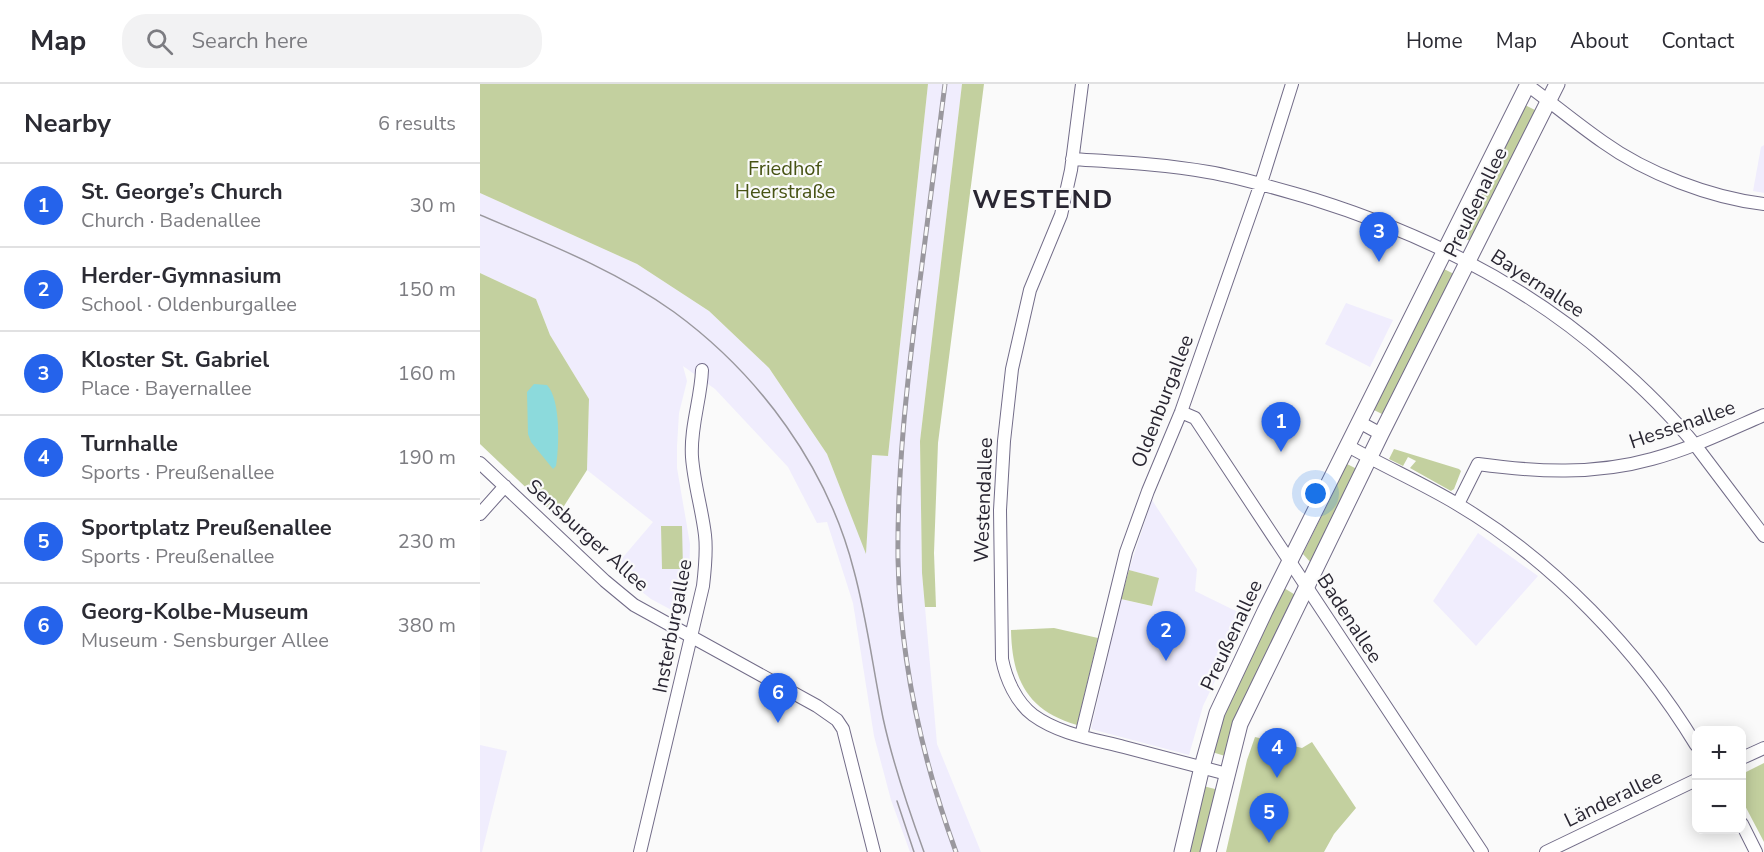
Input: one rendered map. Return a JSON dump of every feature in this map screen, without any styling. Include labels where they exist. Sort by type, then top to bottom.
[{"type":"street","name":"Westendallee","points":[[1082,84],[1072,159],[1061,215],[1030,290],[1012,369],[1000,510],[1002,659],[1005,675],[1016,696],[1031,713],[1051,726],[1227,774]]},
{"type":"street","name":"Oldenburgallee","points":[[1081,736],[1126,552],[1148,491],[1181,412],[1261,183],[1292,84]]},
{"type":"street","name":"Preußenallee","points":[[1182,852],[1217,713],[1527,84]]},
{"type":"street","points":[[1527,84],[1604,143],[1654,171],[1698,188],[1751,203],[1764,204]]},
{"type":"street","name":"Preußenallee","points":[[1208,852],[1240,724],[1557,84]]},
{"type":"street","name":"Bayernallee","points":[[1072,159],[1157,165],[1261,183],[1358,213],[1445,250],[1505,281],[1574,328],[1611,359],[1656,403],[1694,444],[1764,537]]},
{"type":"street","name":"Insterburgallee","points":[[640,852],[703,586],[705,534],[696,492],[692,455],[693,419],[702,370]]},
{"type":"street","name":"Badenallee","points":[[1181,412],[1195,418],[1482,852]]},
{"type":"street","name":"Hessenallee","points":[[1458,504],[1478,464],[1531,471],[1602,468],[1652,459],[1764,415]]},
{"type":"street","points":[[1359,422],[1382,434]]},
{"type":"street","points":[[1348,446],[1458,504],[1542,566],[1621,641],[1681,720],[1692,738]]},
{"type":"street","name":"Sensburger Allee","points":[[480,463],[598,575],[634,605],[817,706],[837,720],[847,740],[874,852]]},
{"type":"street","points":[[480,514],[505,486]]},
{"type":"street","points":[[1746,757],[1764,748]]},
{"type":"street","name":"Länderallee","points":[[1546,852],[1692,782]]},
{"type":"street","points":[[1746,832],[1756,852]]},
{"type":"shaded area","points":[[928,84],[962,84],[920,441],[922,573],[937,744],[981,852],[910,852],[891,800],[874,736],[853,603],[827,522],[817,523],[788,467],[715,389],[683,366],[687,381],[679,413],[677,468],[690,544],[689,582],[684,612],[679,614],[651,599],[613,569],[653,522],[587,470],[589,399],[550,335],[536,299],[480,273],[480,193],[637,264],[709,311],[769,368],[827,454],[866,552],[872,455],[888,456]]},
{"type":"shaded area","points":[[1764,145],[1764,193],[1753,191],[1761,147]]},
{"type":"shaded area","points":[[1346,303],[1393,320],[1370,367],[1325,344]]},
{"type":"shaded area","points":[[1152,500],[1197,569],[1195,591],[1246,616],[1203,706],[1189,755],[1091,729],[1121,599],[1151,606],[1158,578],[1129,570]]},
{"type":"shaded area","points":[[1478,533],[1538,576],[1476,646],[1433,601]]},
{"type":"shaded area","points":[[480,745],[507,751],[482,852],[480,852]]},
{"type":"green space","name":"Friedhof Heerstraße","points":[[480,84],[928,84],[888,456],[872,455],[866,554],[827,454],[769,368],[709,311],[637,264],[480,193]]},
{"type":"green space","points":[[962,84],[984,84],[938,443],[934,553],[936,607],[925,607],[922,573],[920,441]]},
{"type":"green space","points":[[1525,105],[1537,111],[1472,242],[1460,236]]},
{"type":"green space","points":[[1444,269],[1456,275],[1386,416],[1374,410]]},
{"type":"green space","points":[[480,273],[536,299],[550,335],[589,399],[587,470],[557,517],[480,444]]},
{"type":"green space","points":[[1394,449],[1459,469],[1461,471],[1454,489],[1451,491],[1410,468],[1416,461],[1408,457],[1403,466],[1389,459]]},
{"type":"green space","points":[[1347,464],[1359,470],[1312,564],[1303,554]]},
{"type":"green space","points":[[661,526],[682,526],[683,569],[662,569]]},
{"type":"green space","points":[[1129,570],[1159,578],[1152,606],[1121,599]]},
{"type":"green space","points":[[1284,588],[1297,596],[1225,756],[1212,752],[1221,717]]},
{"type":"green space","points":[[1054,628],[1098,638],[1077,725],[1060,719],[1034,702],[1019,678],[1015,664],[1011,630]]},
{"type":"green space","points":[[1255,737],[1302,748],[1312,742],[1356,808],[1334,834],[1324,852],[1226,852],[1247,760]]},
{"type":"green space","points":[[1764,763],[1764,842],[1746,808],[1746,772]]},
{"type":"green space","points":[[1203,786],[1219,790],[1203,852],[1187,852]]},
{"type":"water","points":[[534,384],[547,385],[555,401],[558,447],[556,466],[553,469],[531,442],[528,434],[527,392]]},
{"type":"tram line","points":[[480,215],[605,270],[674,312],[735,365],[762,394],[786,426],[827,496],[842,533],[863,607],[887,735],[901,786],[924,852]]},
{"type":"tram line","points":[[897,801],[914,852]]},
{"type":"railway","points":[[945,84],[907,394],[899,493],[898,559],[903,633],[915,708],[933,781],[956,852]]},
{"type":"place","name":"Kloster St. Gabriel","points":[[1379,262]]},
{"type":"place","name":"St. George’s Church","points":[[1281,452]]},
{"type":"place","name":"Herder-Gymnasium","points":[[1166,661]]},
{"type":"place","name":"Georg-Kolbe-Museum","points":[[778,723]]},
{"type":"place","name":"Turnhalle","points":[[1277,778]]},
{"type":"place","name":"Sportplatz Preußenallee","points":[[1269,843]]},
{"type":"district","name":"WESTEND","points":[[1043,199]]}]
